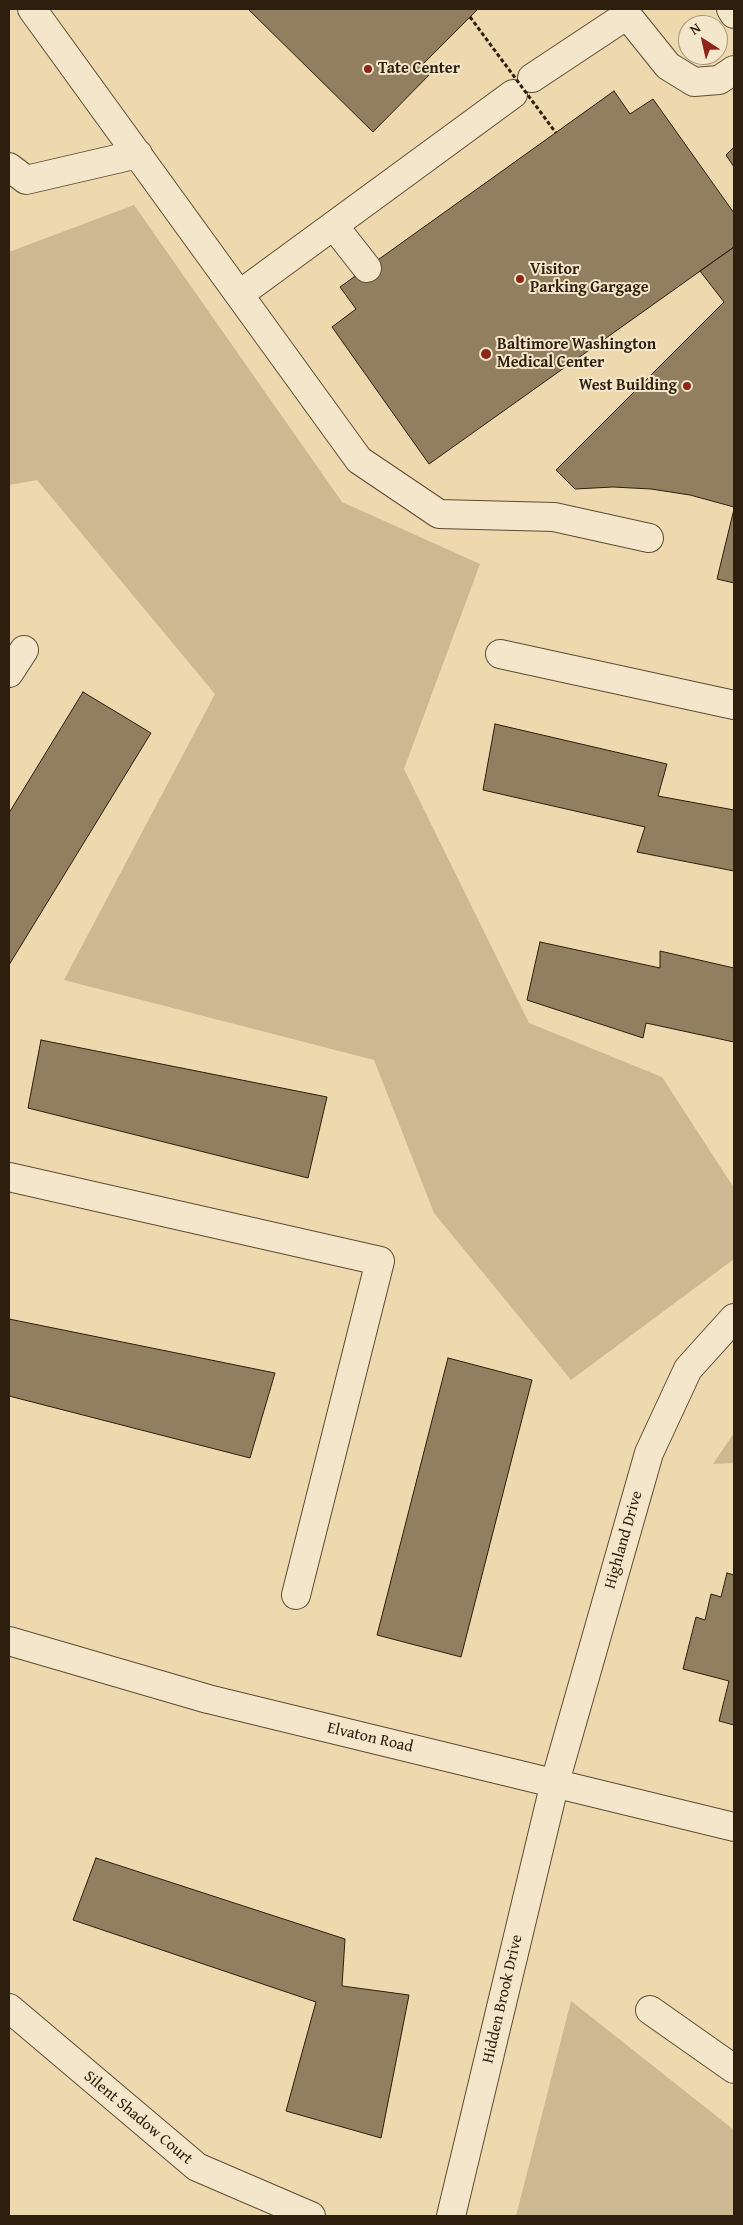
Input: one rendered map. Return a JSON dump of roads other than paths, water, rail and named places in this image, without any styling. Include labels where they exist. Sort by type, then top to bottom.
[{"type":"street","points":[[32,9],[359,460],[439,514],[554,517],[649,538]]},
{"type":"street","points":[[731,9],[734,14]]},
{"type":"street","points":[[240,294],[628,11],[668,66],[694,82],[719,80],[734,70]]},
{"type":"street","points":[[9,167],[26,180],[138,154]]},
{"type":"street","points":[[334,226],[367,268]]},
{"type":"street","points":[[9,673],[24,650]]},
{"type":"street","points":[[500,654],[734,705]]},
{"type":"street","points":[[9,1177],[380,1261],[296,1595]]},
{"type":"street","name":"Highland Drive","points":[[555,1782],[649,1453],[688,1369],[734,1318]]},
{"type":"street","name":"Elvaton Road","points":[[9,1641],[208,1699],[734,1827]]},
{"type":"street","name":"Hidden Brook Drive","points":[[451,2216],[555,1782]]},
{"type":"street","name":"Silent Shadow Court","points":[[9,2008],[196,2167],[310,2216]]},
{"type":"street","points":[[650,2010],[734,2069]]},
{"type":"place","name":"Tate Center","points":[[368,69]]},
{"type":"place","name":"Visitor Parking Gargage","points":[[520,279]]},
{"type":"place","name":"Baltimore Washington Medical Center","points":[[486,354]]},
{"type":"place","name":"West Building","points":[[687,386]]}]
